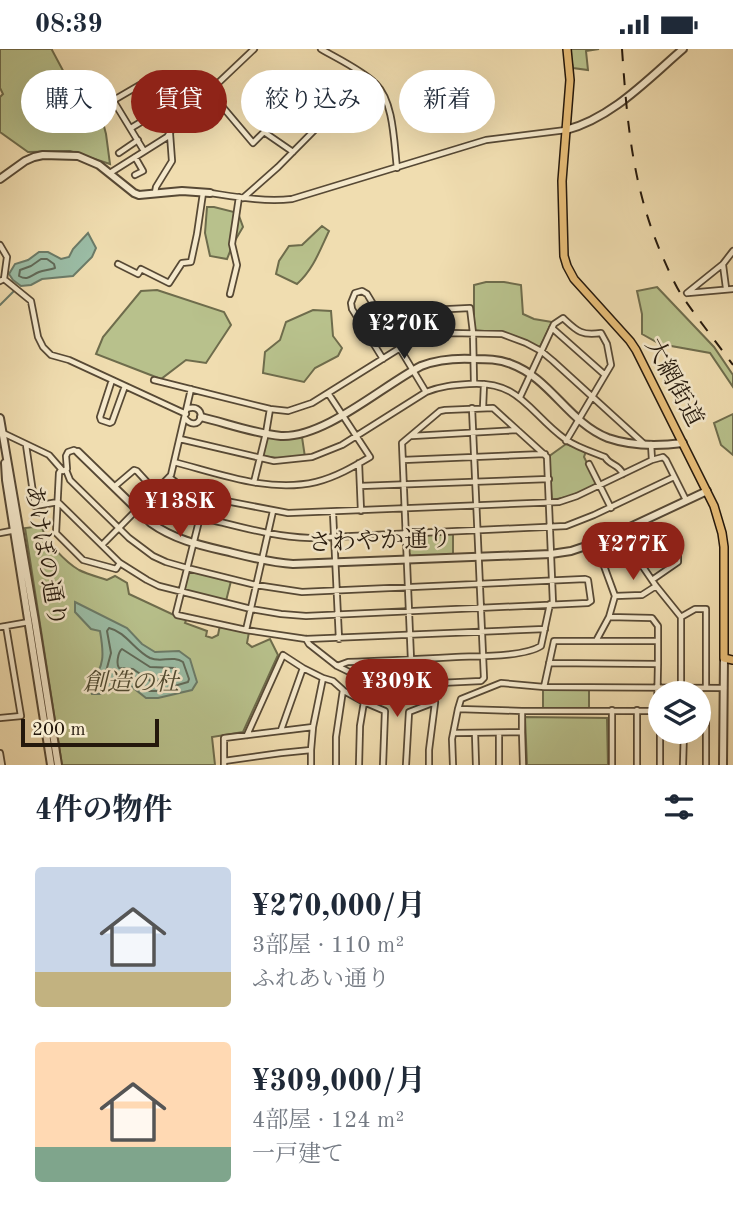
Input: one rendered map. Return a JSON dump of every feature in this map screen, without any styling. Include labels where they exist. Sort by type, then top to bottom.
[{"type":"main road","name":"大網街道","points":[[567,49],[570,80],[562,181],[565,262],[574,279],[636,350],[719,519],[724,547],[724,657]]},
{"type":"main road","points":[[724,657],[733,660]]},
{"type":"street","points":[[227,75],[254,49]]},
{"type":"street","points":[[321,49],[356,70]]},
{"type":"street","points":[[0,179],[25,160],[43,155],[78,156],[110,173],[134,193],[145,195],[182,191],[292,199],[486,141],[566,130],[586,123],[617,104],[683,49]]},
{"type":"street","points":[[385,99],[397,168]]},
{"type":"street","points":[[117,105],[131,128]]},
{"type":"street","points":[[227,112],[253,143],[264,132],[293,152]]},
{"type":"street","points":[[134,133],[144,151]]},
{"type":"street","points":[[230,294],[237,265],[232,244],[241,197],[278,167],[312,133]]},
{"type":"street","points":[[110,173],[170,134],[172,161],[156,187],[155,194]]},
{"type":"street","points":[[119,153],[138,140]]},
{"type":"street","points":[[135,157],[143,171],[135,175]]},
{"type":"street","points":[[118,264],[138,274],[141,269],[169,283],[182,263],[191,262],[206,193]]},
{"type":"street","points":[[0,245],[7,257],[2,280],[31,301],[38,337],[51,355],[69,360],[186,414],[190,423],[197,423],[201,417],[200,411],[193,407],[186,414]]},
{"type":"street","points":[[733,251],[723,264],[687,293],[733,289]]},
{"type":"street","points":[[723,264],[726,288]]},
{"type":"street","points":[[383,359],[352,309],[355,293],[362,291],[367,295],[426,392]]},
{"type":"street","points":[[387,328],[410,311],[471,310],[474,383]]},
{"type":"street","points":[[520,397],[554,324],[563,318],[582,334],[601,333],[607,344],[611,365],[566,441]]},
{"type":"street","points":[[552,328],[605,375]]},
{"type":"street","points":[[154,380],[288,411],[328,393],[400,348],[423,338],[472,333],[502,334],[541,351],[553,361],[648,444],[652,460]]},
{"type":"street","points":[[201,417],[281,436],[304,433],[323,426],[413,370],[433,361],[456,358],[497,360],[511,364],[530,375],[596,432],[624,442],[683,443]]},
{"type":"street","points":[[112,380],[101,420],[112,422],[125,386]]},
{"type":"street","points":[[483,408],[484,384]]},
{"type":"street","points":[[180,439],[274,461],[312,457],[342,445],[426,392],[447,385],[494,384],[520,397],[566,441],[605,457],[607,462],[620,468],[624,474]]},
{"type":"street","points":[[102,545],[171,475],[191,389]]},
{"type":"street","points":[[174,462],[254,482],[286,486],[334,476],[370,457],[328,393]]},
{"type":"street","points":[[254,482],[270,408]]},
{"type":"street","points":[[306,639],[337,666],[376,685],[481,681],[484,678],[472,408]]},
{"type":"street","points":[[337,666],[348,662],[411,659],[483,656],[520,652],[541,646],[551,604],[552,579],[547,457],[494,408],[445,409],[402,443],[403,460],[408,587],[411,659],[412,684]]},
{"type":"street","name":"あけぼの通り","points":[[0,418],[6,480],[58,765]]},
{"type":"street","points":[[411,436],[517,430]]},
{"type":"street","points":[[2,434],[48,455],[118,528],[153,557],[187,568],[256,585],[302,592],[585,579],[588,580],[591,601],[306,616],[251,609],[159,586],[147,580],[120,563],[58,502]]},
{"type":"street","points":[[26,445],[35,506],[58,502]]},
{"type":"street","points":[[78,452],[68,452],[63,470],[59,473],[56,533],[83,560],[116,569],[120,563]]},
{"type":"street","name":"さわやか通り","points":[[78,452],[162,531],[192,543],[262,560],[293,564],[551,554],[584,548],[707,491]]},
{"type":"street","points":[[403,460],[545,454]]},
{"type":"street","points":[[205,496],[273,511],[296,513],[550,503],[569,500],[663,457],[686,501]]},
{"type":"street","points":[[359,463],[361,511]]},
{"type":"street","points":[[589,464],[611,507]]},
{"type":"street","points":[[113,487],[134,470],[170,505],[181,511],[289,538],[551,527],[578,522],[674,477]]},
{"type":"street","points":[[169,477],[182,487],[203,489],[206,493],[176,615],[306,639],[545,629]]},
{"type":"street","points":[[360,486],[549,479]]},
{"type":"street","points":[[246,630],[273,511]]},
{"type":"street","points":[[333,513],[339,639]]},
{"type":"street","points":[[0,533],[17,530]]},
{"type":"street","name":"あけぼの通り","points":[[17,530],[51,765]]},
{"type":"street","points":[[613,535],[619,546],[641,563],[681,617],[681,681]]},
{"type":"street","points":[[641,563],[666,548],[678,545],[678,562],[652,580]]},
{"type":"street","points":[[596,641],[609,617],[615,596],[604,566],[620,559],[625,551]]},
{"type":"street","points":[[615,596],[642,595],[656,586]]},
{"type":"street","points":[[724,611],[733,606]]},
{"type":"street","points":[[681,617],[695,609],[706,608],[706,681]]},
{"type":"street","points":[[609,617],[652,618],[658,626],[657,681]]},
{"type":"street","points":[[0,718],[21,716],[3,626],[29,622]]},
{"type":"street","points":[[544,687],[554,641],[658,641]]},
{"type":"street","points":[[247,735],[283,655],[303,668],[333,681],[364,702],[385,711],[383,765]]},
{"type":"street","points":[[723,765],[724,657]]},
{"type":"street","points":[[549,663],[658,664]]},
{"type":"street","points":[[281,730],[303,668]]},
{"type":"street","points":[[311,765],[313,727],[323,678]]},
{"type":"street","points":[[453,765],[452,739],[461,699],[501,683],[544,687],[648,686]]},
{"type":"street","points":[[711,687],[724,688]]},
{"type":"street","points":[[336,765],[336,737],[343,690]]},
{"type":"street","points":[[359,765],[364,702]]},
{"type":"street","points":[[406,765],[410,712],[435,702],[429,765]]},
{"type":"street","points":[[458,709],[648,711]]},
{"type":"street","points":[[612,710],[612,765]]},
{"type":"street","points":[[636,765],[637,710]]},
{"type":"street","points":[[522,711],[523,765]]},
{"type":"street","points":[[311,750],[224,763],[224,738],[313,727]]},
{"type":"street","points":[[454,733],[522,732]]},
{"type":"street","points":[[475,733],[476,765]]},
{"type":"street","points":[[499,733],[499,765]]},
{"type":"street","points":[[660,744],[660,765]]},
{"type":"street","points":[[683,765],[684,744]]},
{"type":"street","points":[[706,744],[706,765]]},
{"type":"street","points":[[0,753],[2,765]]},
{"type":"green space","points":[[0,49],[52,49],[63,70],[21,70],[21,133],[106,133],[110,164],[70,151],[28,152],[0,132],[0,97],[3,94],[0,88]]},
{"type":"green space","points":[[569,49],[599,49],[586,51],[588,70],[573,68]]},
{"type":"green space","points":[[207,207],[238,213],[243,227],[227,259],[210,256],[205,233]]},
{"type":"green space","points":[[322,226],[329,231],[316,259],[303,278],[297,284],[276,274],[279,261],[289,246],[302,245]]},
{"type":"green space","points":[[486,282],[521,285],[523,314],[552,322],[540,347],[508,335],[474,329],[474,285]]},
{"type":"green space","points":[[657,287],[714,347],[733,375],[733,387],[710,353],[660,344],[642,334],[642,314],[637,291]]},
{"type":"green space","points":[[157,290],[224,312],[231,325],[206,363],[186,360],[161,379],[96,354],[103,337],[141,291]]},
{"type":"green space","points":[[313,310],[331,311],[333,336],[342,348],[338,356],[315,368],[304,382],[263,373],[265,352],[280,340],[286,322]]},
{"type":"green space","points":[[733,414],[733,455],[721,445],[714,423]]},
{"type":"green space","points":[[268,436],[302,437],[305,457],[284,459],[263,456]]},
{"type":"green space","points":[[566,444],[586,451],[584,457],[597,483],[577,495],[552,500],[548,457]]},
{"type":"green space","name":"創造の杜","points":[[42,526],[51,544],[74,567],[107,580],[115,576],[127,583],[129,594],[176,616],[187,618],[185,623],[207,631],[206,636],[212,638],[218,635],[220,625],[249,632],[247,643],[252,647],[270,639],[278,655],[243,732],[212,737],[215,765],[62,765],[25,528]]},
{"type":"green space","points":[[453,534],[453,554],[411,557],[409,553],[409,536]]},
{"type":"green space","points":[[189,570],[231,581],[226,601],[185,591],[183,588]]},
{"type":"green space","points":[[543,688],[589,688],[589,708],[543,708]]},
{"type":"green space","points":[[525,717],[607,718],[608,765],[527,765]]},
{"type":"water","points":[[88,233],[96,248],[92,257],[73,276],[42,279],[31,285],[21,286],[9,274],[15,264],[28,260],[39,252],[48,252],[61,259],[69,257]]},
{"type":"water","points":[[75,602],[127,628],[142,644],[155,652],[179,651],[190,659],[197,682],[192,690],[146,698],[127,683],[100,694],[92,694],[90,684],[102,659],[100,631],[91,629],[75,612]]},
{"type":"waterway","points":[[0,305],[14,291]]},
{"type":"railway","points":[[622,49],[632,153],[651,228],[682,296],[733,365]]}]
